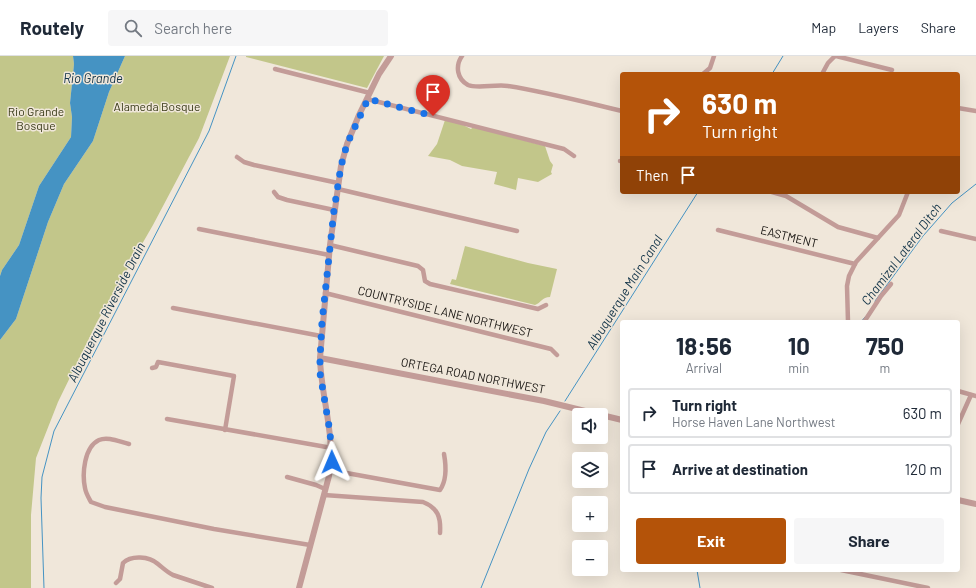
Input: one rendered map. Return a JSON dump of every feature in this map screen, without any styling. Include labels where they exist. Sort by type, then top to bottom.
[{"type":"street","points":[[298,588],[330,470],[332,448],[320,373],[320,358],[330,245],[338,186],[347,144],[384,66],[391,56]]},
{"type":"street","points":[[462,56],[457,67],[458,75],[469,85],[480,87],[486,85],[505,86],[526,89],[620,111]]},
{"type":"street","points":[[705,72],[710,68],[714,56]]},
{"type":"street","points":[[823,72],[828,63],[835,56],[892,70]]},
{"type":"street","points":[[275,69],[564,149],[574,156]]},
{"type":"street","points":[[960,108],[976,111]]},
{"type":"street","points":[[237,157],[244,162],[254,165],[517,231]]},
{"type":"street","points":[[274,192],[286,200],[334,210]]},
{"type":"street","points":[[779,194],[786,196],[838,227],[878,238]]},
{"type":"street","points":[[848,320],[847,286],[849,276],[855,264],[899,215],[907,194]]},
{"type":"street","points":[[199,229],[329,255]]},
{"type":"street","name":"EASTMENT","points":[[718,230],[855,264]]},
{"type":"street","points":[[941,231],[976,239]]},
{"type":"street","points":[[330,245],[418,266],[423,270],[425,281],[430,284],[538,309],[546,305]]},
{"type":"street","points":[[865,320],[891,284]]},
{"type":"street","name":"COUNTRYSIDE LANE NORTHWEST","points":[[325,293],[551,349],[557,355]]},
{"type":"street","points":[[173,308],[321,336]]},
{"type":"street","name":"ORTEGA ROAD NORTHWEST","points":[[320,358],[544,401],[620,420]]},
{"type":"street","points":[[152,368],[156,367],[158,362],[234,376],[225,430]]},
{"type":"street","points":[[960,392],[974,396],[960,420]]},
{"type":"street","points":[[167,420],[332,448]]},
{"type":"street","points":[[129,444],[111,439],[100,439],[93,444],[87,456],[84,468],[85,489],[92,502],[105,507],[214,529],[310,545]]},
{"type":"street","points":[[330,470],[440,490],[445,477],[446,462],[444,454]]},
{"type":"street","points":[[287,477],[316,485],[324,492],[423,502],[431,505],[438,515],[440,533]]},
{"type":"street","points":[[960,500],[976,504]]},
{"type":"street","points":[[116,583],[120,579],[123,563],[128,559],[137,557],[155,561],[168,573],[212,588]]},
{"type":"street","points":[[851,572],[928,588]]},
{"type":"green space","name":"Rio Grande Bosque","points":[[0,56],[73,56],[74,64],[70,103],[72,117],[71,137],[39,186],[19,245],[2,270],[0,276]]},
{"type":"green space","name":"Alameda Bosque","points":[[125,56],[230,56],[199,138],[153,225],[97,322],[58,402],[36,458],[31,515],[31,588],[0,588],[0,340],[16,319],[48,222],[64,184],[93,141],[109,92]]},
{"type":"green space","points":[[246,56],[384,56],[367,88]]},
{"type":"green space","points":[[445,120],[461,124],[471,129],[473,127],[545,146],[550,161],[553,165],[551,172],[552,174],[538,182],[518,178],[516,190],[494,184],[497,172],[462,166],[450,160],[428,156],[437,144]]},
{"type":"green space","points":[[465,246],[528,263],[557,269],[550,297],[545,298],[535,305],[450,284],[452,279],[456,280]]},
{"type":"water","name":"Rio Grande","points":[[73,56],[125,56],[109,92],[93,141],[64,184],[48,222],[16,319],[0,340],[0,276],[2,270],[19,245],[39,186],[71,137],[72,117],[70,103],[74,64]]},
{"type":"waterway","name":"Albuquerque Riverside Drain","points":[[44,588],[41,498],[42,477],[54,431],[209,131],[236,56]]},
{"type":"waterway","name":"Albuquerque Main Canal","points":[[773,72],[783,56]]},
{"type":"waterway","name":"Chamizal Lateral Ditch","points":[[875,301],[923,236],[952,203],[976,184]]},
{"type":"waterway","name":"Albuquerque Main Canal","points":[[565,401],[697,194]]},
{"type":"waterway","name":"Albuquerque Main Canal","points":[[481,588],[529,469],[546,432],[560,411]]},
{"type":"waterway","name":"Chamizal Lateral Ditch","points":[[697,572],[700,588]]},
{"type":"route","points":[[332,462],[330,432],[320,373],[321,336],[334,210],[341,166],[347,144],[368,99],[433,116]]}]
